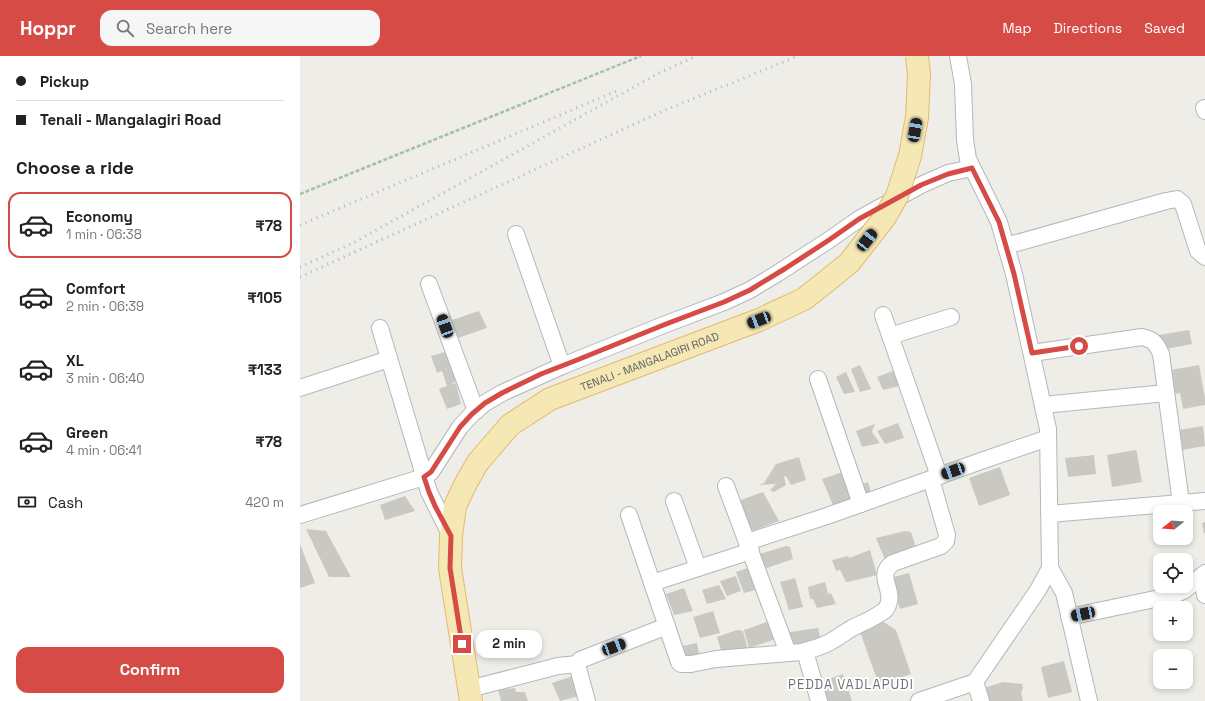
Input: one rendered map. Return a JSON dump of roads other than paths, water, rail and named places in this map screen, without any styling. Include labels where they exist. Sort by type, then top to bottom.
[{"type":"main road","name":"TENALI - MANGALAGIRI ROAD","points":[[470,695],[450,568],[451,536],[456,506],[466,483],[478,462],[510,424],[550,399],[759,320],[804,299],[849,263],[885,217],[897,196],[910,156],[917,117],[919,74],[917,56]]},
{"type":"street","points":[[958,56],[963,84],[965,140],[968,159],[999,222],[1014,274],[1048,429],[1050,568],[1064,593],[1089,701]]},
{"type":"street","points":[[300,515],[424,477],[431,472],[460,427],[485,403],[502,393],[541,374],[724,302],[750,290],[794,263],[872,211],[921,185],[948,174],[972,168]]},
{"type":"street","points":[[1006,246],[1177,199],[1183,204],[1198,251],[1205,257]]},
{"type":"street","points":[[516,234],[562,366]]},
{"type":"street","points":[[429,284],[476,411]]},
{"type":"street","points":[[629,515],[679,662],[681,664],[691,664],[716,659],[805,651],[828,643],[852,628],[883,612],[888,607],[890,600],[885,572],[887,567],[893,562],[941,546],[946,541],[947,535],[935,478],[883,315]]},
{"type":"street","points":[[890,336],[951,317]]},
{"type":"street","points":[[380,328],[429,492],[451,536]]},
{"type":"street","points":[[1032,353],[1142,337],[1152,340],[1158,346],[1161,354],[1181,503]]},
{"type":"street","points":[[300,388],[390,359]]},
{"type":"street","points":[[818,379],[861,504]]},
{"type":"street","points":[[1043,405],[1166,393]]},
{"type":"street","points":[[652,583],[698,568],[861,504],[1048,438]]},
{"type":"street","points":[[726,486],[788,653]]},
{"type":"street","points":[[674,501],[698,568]]},
{"type":"street","points":[[1049,514],[1205,501]]},
{"type":"street","points":[[919,701],[975,682],[1038,590],[1050,568]]},
{"type":"street","points":[[1069,617],[1174,595],[1185,590],[1203,574]]},
{"type":"street","points":[[1203,574],[1205,595]]},
{"type":"street","points":[[587,701],[578,668],[580,660],[667,626]]},
{"type":"street","points":[[805,651],[819,701]]},
{"type":"street","points":[[470,695],[558,666],[578,664]]},
{"type":"street","points":[[975,682],[981,701]]},
{"type":"railway","points":[[300,267],[353,243],[659,73],[697,56]]},
{"type":"railway","points":[[300,277],[663,111],[798,56]]},
{"type":"railway","points":[[300,225],[619,90]]},
{"type":"district","name":"PEDDA VADLAPUDI","points":[[851,684]]}]
